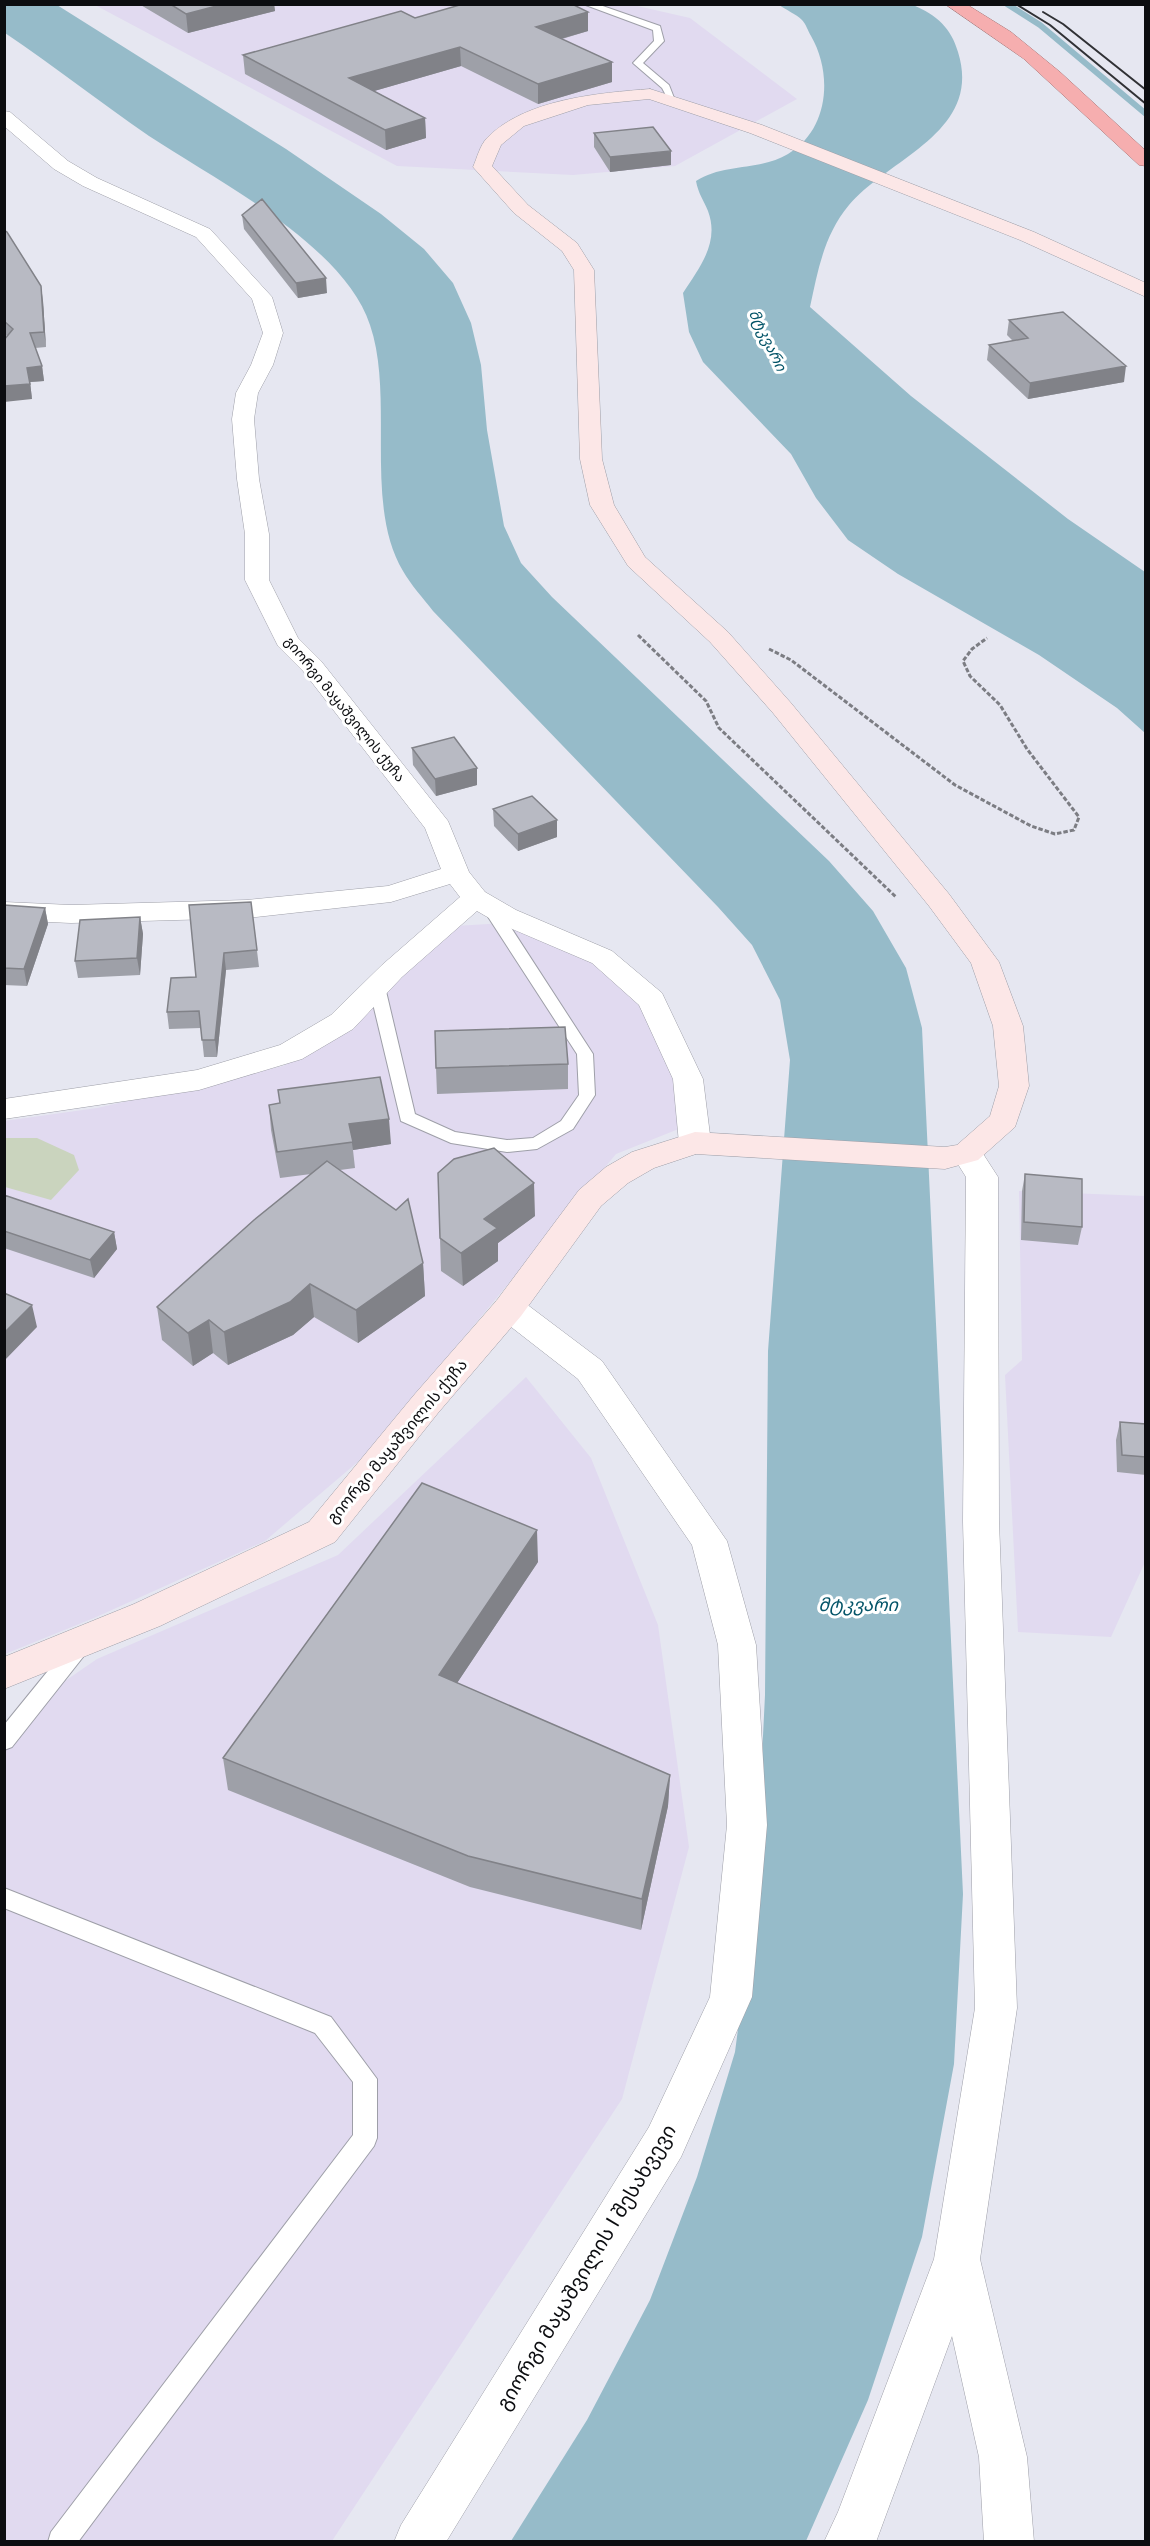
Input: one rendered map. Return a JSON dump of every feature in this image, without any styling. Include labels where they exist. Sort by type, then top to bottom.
[{"type":"highway","points":[[953,4],[982,21],[1020,50],[1146,161]]},
{"type":"highway","points":[[989,4],[1055,53]]},
{"type":"street","points":[[848,2541],[857,2527],[957,2259],[996,2008],[981,1521],[982,1177],[956,1156],[1004,1119],[1014,1086],[1008,1026],[985,962],[939,900],[783,708],[719,637],[636,561],[602,505],[591,459],[584,270],[570,247],[521,208],[482,167],[493,142],[518,122],[586,100],[650,94],[756,129],[1027,236],[1146,291]]},
{"type":"street","name":"გიორგი მაყაშვილის ქუჩა","points":[[4,116],[62,165],[90,182],[203,233],[262,297],[273,333],[262,365],[247,393],[243,419],[248,479],[257,534],[257,580],[287,641],[312,666],[438,826],[456,873],[482,902],[602,957],[652,1000],[688,1079],[695,1143]]},
{"type":"street","points":[[4,911],[71,914],[247,909],[391,894],[456,873]]},
{"type":"street","points":[[4,1109],[199,1080],[291,1052],[342,1022],[377,987],[482,902]]},
{"type":"street","name":"გიორგი მაყაშვილის ქუჩა","points":[[4,1674],[81,1644],[322,1532],[426,1404],[509,1308],[590,1198],[617,1175],[642,1160],[695,1143],[956,1156]]},
{"type":"street","name":"გიორგი მაყაშვილის I შესახვევი","points":[[418,2541],[665,2142],[731,1996],[747,1825],[737,1645],[709,1541],[590,1370],[509,1308]]},
{"type":"street","points":[[957,2259],[1003,2457],[1009,2541]]},
{"type":"lane","points":[[587,4],[657,28],[659,40],[638,63],[666,87],[673,101]]},
{"type":"lane","points":[[377,987],[407,1117],[451,1137],[507,1146],[537,1143],[567,1125],[587,1095],[585,1054],[482,902]]},
{"type":"lane","points":[[4,1741],[81,1644]]},
{"type":"lane","points":[[4,1898],[323,2025],[365,2079],[365,2138],[61,2541]]},
{"type":"path","points":[[638,635],[706,701],[719,728],[892,896],[939,900]]},
{"type":"path","points":[[719,637],[755,642],[791,660],[955,785],[1031,826],[1055,834],[1074,830],[1079,817],[1027,749],[1000,705],[970,676],[963,661],[972,649],[987,638]]},
{"type":"shaded area","points":[[95,5],[633,5],[690,18],[797,99],[675,166],[573,175],[397,166]]},
{"type":"shaded area","points":[[505,923],[592,957],[645,999],[678,1075],[681,1128],[616,1154],[367,1454],[265,1541],[94,1618],[5,1654],[4,1121],[97,1108],[283,1066],[337,1037],[455,926]]},
{"type":"shaded area","points":[[1019,1191],[1145,1196],[1145,1562],[1111,1637],[1018,1632],[1005,1375],[1022,1360]]},
{"type":"shaded area","points":[[526,1377],[591,1458],[658,1625],[689,1847],[622,2099],[332,2541],[5,2541],[4,1723],[97,1659],[338,1555]]},
{"type":"green space","points":[[5,1138],[37,1138],[74,1155],[79,1170],[51,1200],[5,1187]]},
{"type":"water","name":"მტკვარი","points":[[4,5],[57,5],[286,149],[381,214],[424,249],[453,283],[471,323],[481,365],[487,430],[504,526],[521,563],[552,597],[829,861],[873,911],[906,968],[922,1028],[963,1894],[954,2064],[922,2237],[868,2400],[806,2541],[511,2541],[587,2420],[650,2300],[697,2177],[735,2052],[755,1899],[765,1695],[768,1351],[790,1060],[780,1000],[752,945],[433,611],[403,571],[391,544],[384,515],[377,354],[370,325],[356,296],[334,268],[307,242],[275,217],[149,136],[5,33]]},
{"type":"water","name":"მტკვარი","points":[[779,5],[913,5],[936,18],[951,36],[958,52],[962,80],[957,103],[945,123],[928,141],[866,188],[840,216],[823,253],[810,307],[911,396],[1068,519],[1145,572],[1145,733],[1117,708],[1039,655],[898,574],[848,540],[816,498],[791,454],[703,362],[689,332],[683,293],[706,255],[710,244],[711,223],[696,181],[707,175],[766,163],[788,154],[802,144],[812,131],[823,100],[824,84],[818,51],[803,22]]},
{"type":"building","points":[[170,4],[224,4],[186,14]]},
{"type":"building","points":[[463,4],[572,4],[588,12],[536,27],[612,62],[538,84],[460,47],[349,78],[425,118],[385,130],[243,55],[401,11],[415,18]]},
{"type":"building","points":[[653,127],[671,151],[610,157],[594,133]]},
{"type":"building","points":[[262,199],[326,278],[296,283],[242,215]]},
{"type":"building","points":[[4,230],[41,286],[44,332],[30,333],[42,366],[27,368],[30,384],[4,386],[4,340],[13,329],[4,321]]},
{"type":"building","points":[[1063,312],[1126,366],[1030,383],[989,345],[1028,338],[1009,320]]},
{"type":"building","points":[[454,737],[477,768],[435,779],[412,748]]},
{"type":"building","points":[[532,796],[557,820],[518,834],[493,809]]},
{"type":"building","points":[[251,902],[257,950],[224,953],[215,1040],[202,1040],[199,1011],[167,1012],[171,978],[196,977],[189,905]]},
{"type":"building","points":[[4,905],[45,908],[24,969],[4,968]]},
{"type":"building","points":[[140,917],[137,958],[75,961],[80,920]]},
{"type":"building","points":[[565,1027],[568,1064],[436,1068],[435,1031]]},
{"type":"building","points":[[380,1077],[389,1119],[349,1124],[353,1142],[277,1152],[269,1105],[280,1103],[278,1090]]},
{"type":"building","points":[[494,1148],[534,1183],[484,1219],[497,1228],[461,1253],[440,1238],[438,1173],[454,1159]]},
{"type":"building","points":[[327,1161],[396,1210],[408,1199],[423,1263],[356,1310],[310,1284],[290,1302],[224,1332],[209,1320],[188,1333],[157,1307],[254,1220]]},
{"type":"building","points":[[1025,1174],[1082,1179],[1082,1227],[1024,1222]]},
{"type":"building","points":[[4,1195],[114,1232],[90,1260],[4,1231]]},
{"type":"building","points":[[4,1293],[32,1305],[4,1333]]},
{"type":"building","points":[[1120,1422],[1146,1424],[1146,1457],[1122,1455]]},
{"type":"building","points":[[422,1483],[537,1530],[439,1675],[670,1775],[642,1899],[468,1856],[223,1758]]},
{"type":"waterway","points":[[1007,4],[1040,25],[1146,114]]},
{"type":"railway","points":[[1016,4],[1050,25],[1146,104]]},
{"type":"railway","points":[[1043,12],[1063,24],[1146,90]]}]
